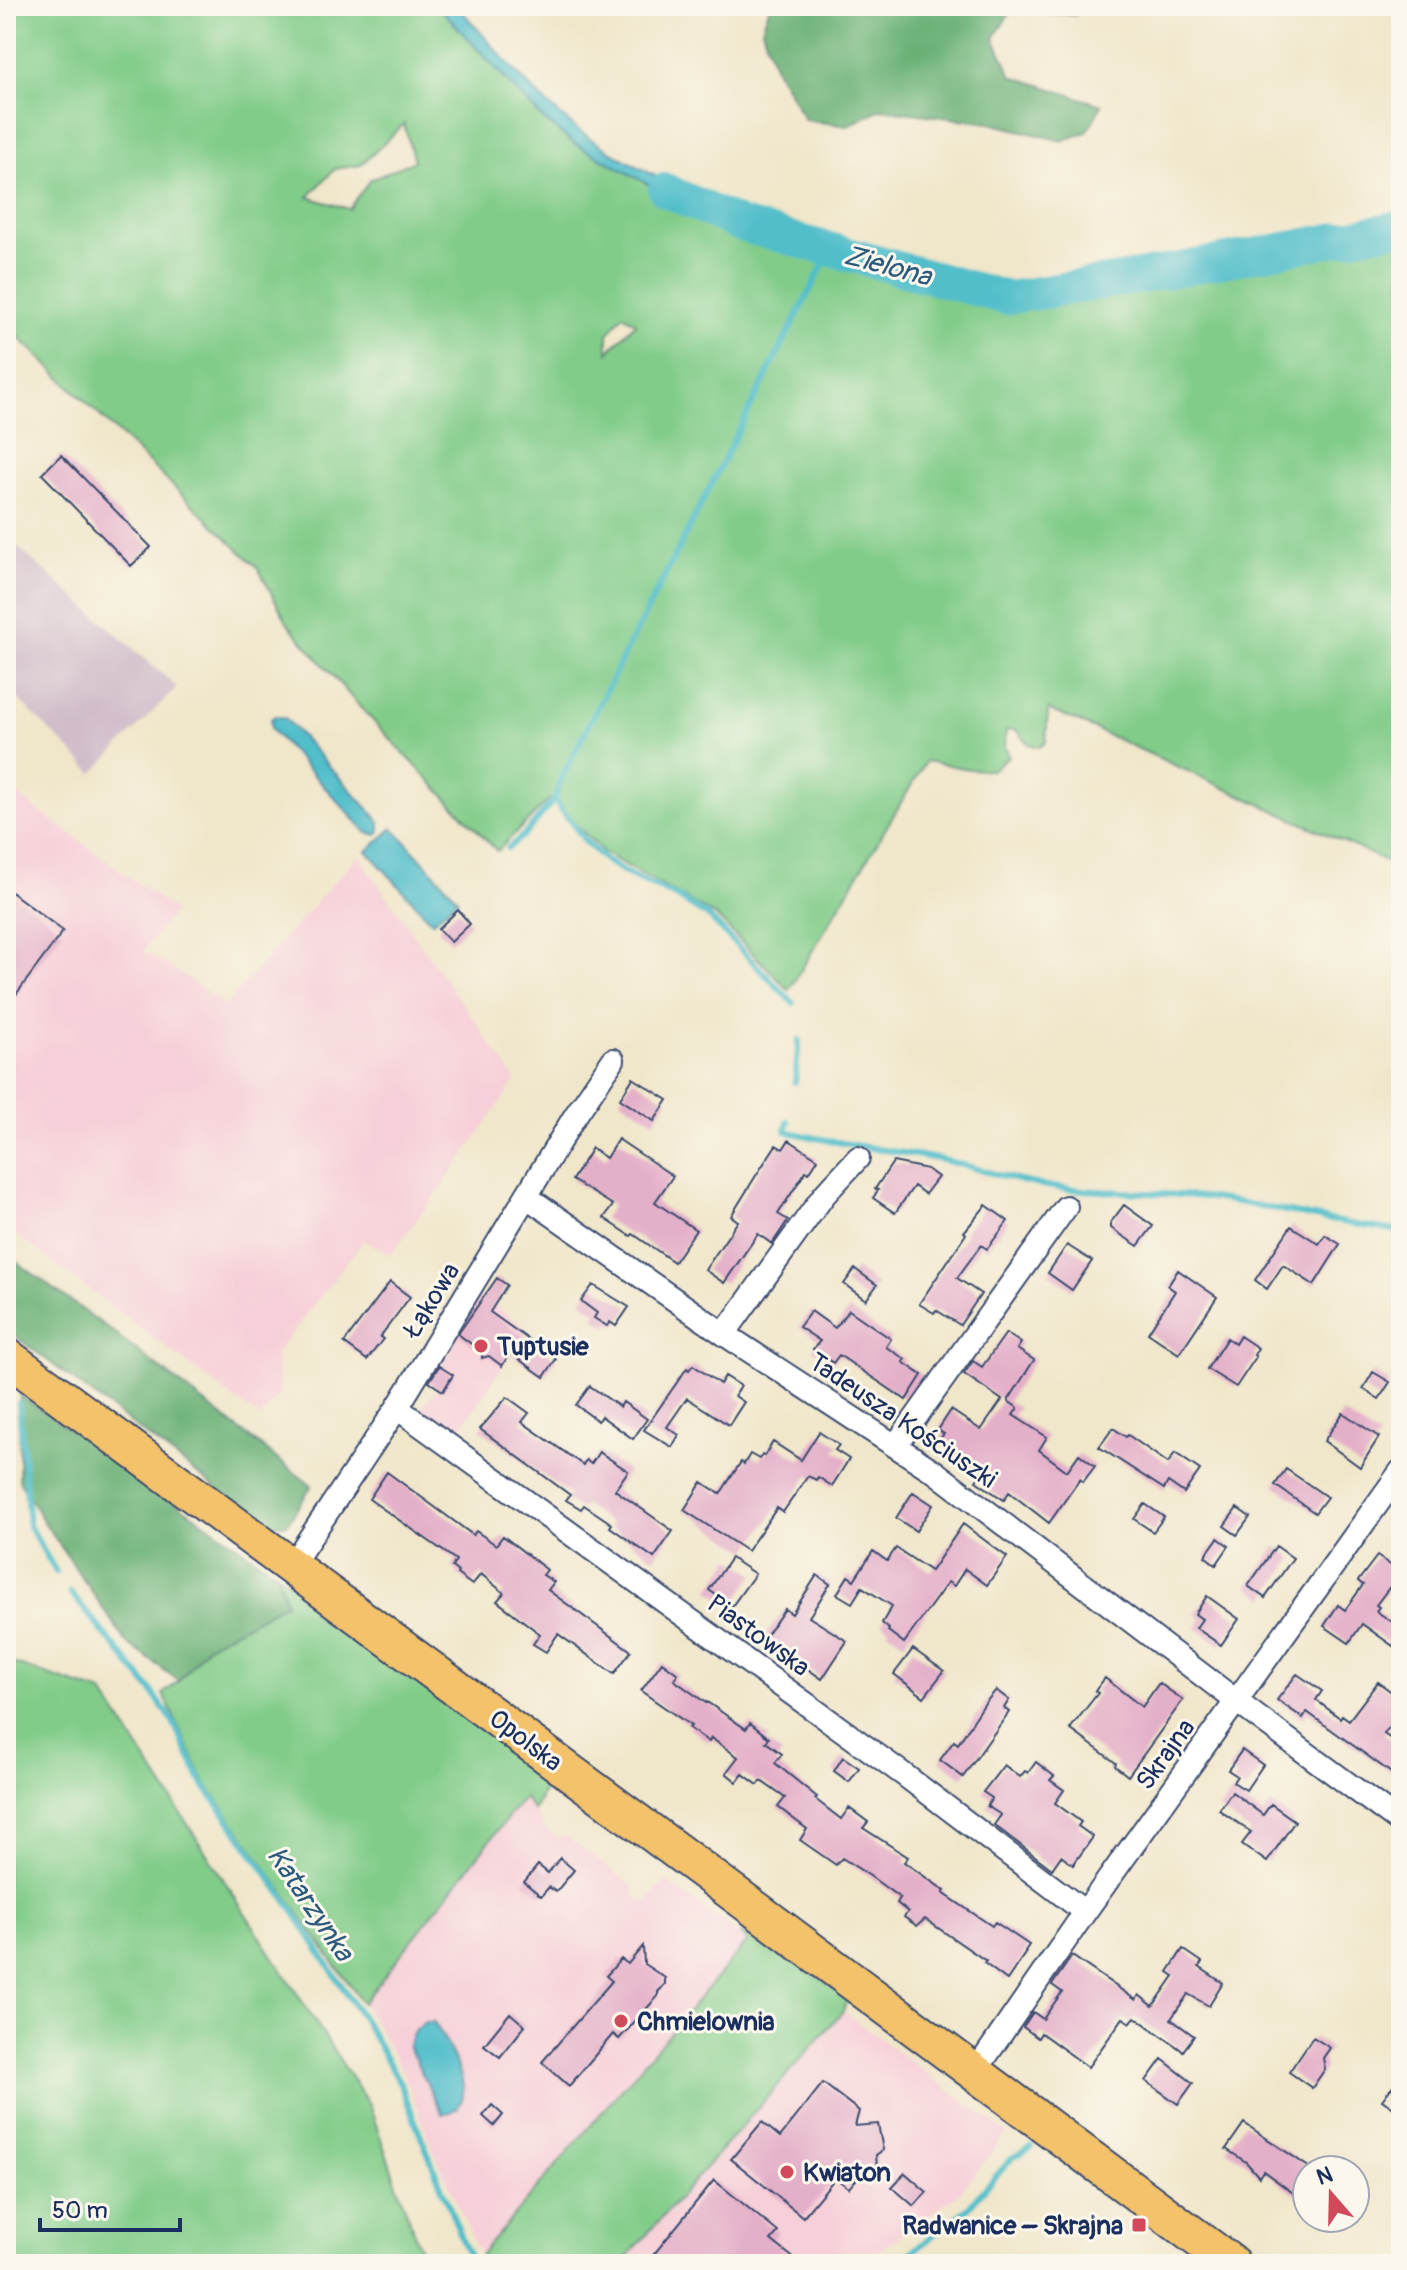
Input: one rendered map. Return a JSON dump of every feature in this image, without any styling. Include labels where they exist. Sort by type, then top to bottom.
[{"type":"main road","name":"Opolska","points":[[6,1356],[1232,2264]]},
{"type":"street","name":"Łąkowa","points":[[291,1566],[397,1408],[575,1116],[613,1060]]},
{"type":"street","points":[[724,1334],[824,1195],[858,1158]]},
{"type":"street","name":"Tadeusza Kościuszki","points":[[527,1197],[724,1334],[935,1472],[1401,1823]]},
{"type":"street","points":[[896,1445],[1066,1207]]},
{"type":"street","name":"Piastowska","points":[[397,1408],[903,1774],[1085,1912]]},
{"type":"street","name":"Skrajna","points":[[975,2072],[1085,1912],[1401,1471]]},
{"type":"shaded area","points":[[6,537],[177,687],[93,773],[6,687]]},
{"type":"shaded area","points":[[6,786],[175,911],[143,951],[225,1006],[358,855],[516,1080],[391,1254],[364,1240],[276,1354],[280,1393],[260,1418],[6,1227]]},
{"type":"shaded area","name":"Tuptusie","points":[[478,1293],[528,1329],[457,1434],[421,1408],[438,1388],[425,1380]]},
{"type":"shaded area","points":[[525,1796],[547,1831],[558,1838],[567,1837],[633,1886],[635,1896],[644,1903],[666,1881],[748,1940],[480,2255],[434,2152],[404,2074],[363,2003]]},
{"type":"shaded area","points":[[843,2011],[1007,2133],[959,2194],[860,2264],[621,2264]]},
{"type":"green space","points":[[6,6],[438,6],[543,119],[573,143],[704,215],[756,236],[833,253],[992,301],[1037,300],[1260,261],[1342,243],[1401,235],[1401,868],[1048,710],[1046,742],[1040,747],[1029,744],[1016,730],[1006,730],[1005,746],[1009,756],[992,770],[926,761],[789,990],[716,916],[604,853],[550,799],[497,851],[359,706],[288,624],[258,568],[6,325]],"holes":[[[404,124],[414,161],[370,180],[349,209],[308,197],[335,169],[361,165]],[[623,315],[636,323],[608,352],[608,334]]]},
{"type":"green space","points":[[770,6],[1079,6],[1076,15],[1011,11],[994,38],[1012,76],[1102,105],[1087,132],[1062,141],[990,123],[880,109],[848,126],[805,120],[774,66],[762,29]]},
{"type":"green space","points":[[6,1254],[113,1332],[312,1486],[286,1525],[265,1525],[6,1329]]},
{"type":"green space","points":[[20,1395],[277,1573],[286,1603],[207,1646],[179,1681],[126,1642],[19,1480]]},
{"type":"green space","points":[[277,1573],[546,1773],[547,1783],[534,1811],[524,1797],[363,2003],[204,1781],[163,1694],[179,1681],[207,1646],[286,1603]]},
{"type":"green space","points":[[6,1661],[103,1693],[369,2105],[425,2264],[6,2264]]},
{"type":"green space","points":[[748,1927],[848,1998],[843,2011],[621,2264],[482,2264],[480,2255],[748,1941],[741,1935]]},
{"type":"water","points":[[438,6],[457,6],[538,94],[583,134],[710,204],[704,215],[574,143],[543,119]]},
{"type":"water","points":[[275,716],[285,718],[380,822],[377,835],[367,833],[271,729],[271,719]]},
{"type":"water","points":[[393,828],[458,899],[432,922],[367,851]]},
{"type":"water","points":[[425,2022],[434,2022],[440,2032],[454,2059],[463,2088],[462,2100],[455,2109],[442,2114],[408,2045],[414,2032]]},
{"type":"building","points":[[61,455],[151,547],[131,566],[42,474]]},
{"type":"building","points":[[6,888],[63,931],[6,1008]]},
{"type":"building","points":[[458,910],[470,924],[451,942],[438,929]]},
{"type":"building","points":[[633,1078],[668,1100],[654,1121],[620,1099]]},
{"type":"building","points":[[618,1139],[673,1176],[655,1202],[696,1230],[674,1262],[604,1218],[613,1205],[572,1180],[592,1148],[606,1158]]},
{"type":"building","points":[[789,1140],[818,1159],[809,1173],[806,1171],[778,1214],[788,1220],[772,1244],[758,1234],[724,1283],[705,1270],[738,1221],[731,1216],[757,1174],[776,1145],[783,1149]]},
{"type":"building","points":[[893,1162],[927,1169],[938,1177],[925,1194],[914,1186],[895,1213],[873,1198],[878,1190],[875,1189]]},
{"type":"building","points":[[986,1205],[1008,1221],[987,1249],[981,1245],[957,1278],[981,1294],[960,1325],[936,1310],[934,1313],[919,1304],[966,1234],[964,1232]]},
{"type":"building","points":[[1124,1205],[1153,1226],[1138,1246],[1111,1228],[1111,1222]]},
{"type":"building","points":[[1291,1226],[1319,1244],[1325,1235],[1340,1244],[1314,1285],[1283,1265],[1267,1289],[1255,1280]]},
{"type":"building","points":[[1067,1245],[1092,1261],[1072,1290],[1048,1273]]},
{"type":"building","points":[[855,1269],[877,1285],[866,1300],[844,1284]]},
{"type":"building","points":[[1178,1270],[1217,1297],[1179,1354],[1148,1333],[1175,1291],[1168,1286]]},
{"type":"building","points":[[497,1278],[507,1285],[490,1312],[556,1359],[544,1377],[510,1353],[502,1366],[489,1356],[482,1358],[482,1352],[458,1334]]},
{"type":"building","points":[[390,1282],[410,1297],[367,1360],[344,1343]]},
{"type":"building","points":[[593,1285],[629,1307],[616,1326],[610,1322],[607,1326],[594,1318],[597,1313],[581,1301]]},
{"type":"building","points":[[849,1310],[891,1339],[886,1347],[922,1375],[906,1400],[839,1355],[833,1363],[813,1349],[820,1341],[799,1327],[811,1311],[835,1328]]},
{"type":"building","points":[[1006,1333],[1021,1343],[1017,1349],[1034,1360],[1008,1401],[1018,1408],[1013,1415],[1047,1437],[1039,1450],[1067,1471],[1079,1454],[1095,1466],[1083,1482],[1080,1479],[1049,1523],[1009,1492],[1004,1500],[976,1481],[982,1472],[938,1441],[944,1434],[938,1430],[951,1410],[981,1430],[1002,1400],[964,1374],[973,1361],[982,1367]]},
{"type":"building","points":[[1240,1336],[1258,1348],[1256,1357],[1236,1387],[1207,1369],[1227,1338],[1235,1344]]},
{"type":"building","points":[[693,1365],[720,1384],[725,1376],[741,1386],[735,1396],[744,1402],[729,1425],[687,1398],[667,1427],[679,1435],[672,1447],[644,1430],[687,1368],[689,1370]]},
{"type":"building","points":[[439,1366],[453,1375],[443,1391],[429,1382]]},
{"type":"building","points":[[1373,1372],[1390,1382],[1379,1399],[1363,1389]]},
{"type":"building","points":[[590,1386],[620,1407],[623,1402],[647,1419],[633,1439],[601,1416],[598,1421],[576,1405]]},
{"type":"building","points":[[507,1397],[529,1413],[522,1422],[583,1465],[586,1460],[591,1464],[599,1452],[628,1471],[615,1490],[673,1531],[654,1558],[584,1505],[581,1509],[566,1500],[570,1495],[480,1429]]},
{"type":"building","points":[[1343,1413],[1379,1437],[1360,1467],[1324,1441]]},
{"type":"building","points":[[1113,1428],[1168,1463],[1175,1453],[1200,1470],[1184,1493],[1168,1482],[1164,1489],[1099,1447]]},
{"type":"building","points":[[819,1432],[839,1445],[835,1450],[849,1459],[832,1486],[818,1477],[816,1480],[808,1476],[783,1512],[777,1508],[747,1551],[684,1510],[702,1482],[720,1494],[750,1454],[759,1459],[773,1442],[801,1460]]},
{"type":"building","points":[[1286,1469],[1327,1497],[1315,1513],[1275,1485]]},
{"type":"building","points":[[387,1472],[473,1535],[476,1531],[496,1545],[503,1536],[547,1570],[543,1575],[554,1582],[548,1590],[631,1651],[614,1674],[558,1634],[546,1652],[533,1644],[540,1634],[497,1601],[504,1593],[481,1574],[472,1585],[452,1567],[456,1560],[369,1499]]},
{"type":"building","points":[[913,1492],[933,1505],[916,1531],[896,1518]]},
{"type":"building","points":[[1145,1504],[1164,1517],[1153,1532],[1134,1519]]},
{"type":"building","points":[[1237,1508],[1250,1517],[1237,1535],[1224,1526]]},
{"type":"building","points":[[963,1524],[1007,1557],[987,1585],[965,1569],[954,1586],[948,1582],[904,1643],[882,1623],[892,1606],[862,1587],[852,1603],[837,1594],[848,1576],[854,1580],[873,1551],[887,1561],[896,1548],[931,1571]]},
{"type":"building","points":[[1218,1538],[1229,1546],[1216,1565],[1205,1556]]},
{"type":"building","points":[[1276,1546],[1293,1558],[1265,1598],[1248,1586]]},
{"type":"building","points":[[1377,1556],[1401,1572],[1376,1605],[1379,1607],[1376,1611],[1401,1628],[1401,1634],[1393,1646],[1362,1624],[1349,1643],[1324,1626],[1338,1605],[1345,1610],[1363,1585],[1358,1581]]},
{"type":"building","points":[[731,1558],[755,1574],[732,1606],[709,1590]]},
{"type":"building","points":[[817,1575],[830,1584],[809,1617],[847,1641],[822,1679],[764,1638],[785,1609],[792,1614]]},
{"type":"building","points":[[1207,1596],[1239,1619],[1221,1645],[1196,1628],[1202,1619],[1195,1614]]},
{"type":"building","points":[[913,1649],[944,1671],[924,1697],[894,1674]]},
{"type":"building","points":[[662,1662],[678,1674],[674,1680],[706,1703],[746,1729],[750,1723],[769,1738],[766,1742],[782,1754],[775,1763],[817,1797],[815,1799],[841,1819],[849,1808],[868,1822],[863,1828],[908,1857],[904,1862],[945,1891],[943,1893],[992,1926],[995,1922],[1029,1945],[1007,1980],[984,1963],[986,1961],[925,1919],[917,1926],[904,1917],[908,1912],[897,1903],[900,1898],[870,1876],[842,1858],[836,1865],[800,1840],[807,1829],[778,1807],[785,1798],[761,1781],[758,1785],[743,1774],[737,1782],[726,1773],[738,1757],[711,1738],[709,1742],[641,1691]]},
{"type":"building","points":[[1297,1674],[1322,1691],[1316,1700],[1340,1718],[1342,1715],[1349,1720],[1378,1682],[1401,1699],[1401,1711],[1384,1734],[1401,1746],[1401,1780],[1307,1712],[1303,1718],[1277,1700]]},
{"type":"building","points":[[1105,1678],[1142,1707],[1159,1683],[1183,1700],[1128,1776],[1115,1766],[1116,1763],[1070,1729],[1098,1693],[1095,1691]]},
{"type":"building","points":[[996,1690],[1009,1700],[1004,1708],[1009,1712],[963,1777],[940,1760],[954,1741],[958,1744]]},
{"type":"building","points":[[1242,1750],[1263,1765],[1246,1790],[1233,1782],[1237,1776],[1228,1770]]},
{"type":"building","points":[[843,1757],[859,1768],[849,1782],[834,1771]]},
{"type":"building","points":[[1036,1762],[1054,1776],[1050,1780],[1064,1790],[1055,1803],[1081,1822],[1078,1826],[1093,1837],[1073,1865],[1061,1856],[1052,1869],[994,1825],[1001,1815],[987,1806],[992,1798],[983,1792],[1004,1765],[1020,1777],[1025,1771],[1028,1773]]},
{"type":"building","points":[[1232,1792],[1263,1815],[1271,1804],[1295,1821],[1267,1862],[1242,1844],[1251,1832],[1219,1810]]},
{"type":"building","points":[[560,1858],[574,1870],[556,1892],[549,1887],[541,1896],[524,1882],[538,1865],[548,1873]]},
{"type":"building","points":[[643,1946],[644,1964],[665,1978],[665,1984],[619,2039],[613,2034],[569,2086],[542,2062],[612,1981],[606,1976],[621,1959],[628,1964]]},
{"type":"building","points":[[1183,1949],[1202,1962],[1199,1967],[1223,1983],[1209,2006],[1188,1994],[1171,2019],[1194,2036],[1183,2051],[1135,2017],[1130,2023],[1123,2018],[1088,2067],[1041,2033],[1038,2038],[1023,2027],[1033,2012],[1043,2019],[1062,1992],[1052,1985],[1072,1956],[1136,2000],[1139,1995],[1153,2006],[1174,1976],[1168,1972]]},
{"type":"building","points":[[510,2013],[525,2026],[500,2057],[484,2045]]},
{"type":"building","points":[[1313,2037],[1330,2048],[1323,2058],[1325,2069],[1312,2088],[1289,2072]]},
{"type":"building","points":[[1162,2059],[1193,2083],[1178,2104],[1146,2081]]},
{"type":"building","points":[[823,2083],[859,2111],[855,2126],[878,2124],[883,2150],[876,2155],[877,2167],[865,2169],[849,2188],[835,2178],[803,2217],[731,2159],[762,2122],[780,2137]]},
{"type":"building","points":[[1392,2087],[1401,2094],[1401,2113],[1382,2100]]},
{"type":"building","points":[[492,2105],[503,2115],[494,2126],[483,2116]]},
{"type":"building","points":[[1244,2123],[1291,2155],[1291,2191],[1263,2171],[1259,2177],[1246,2162],[1226,2149]]},
{"type":"building","points":[[905,2173],[927,2192],[914,2206],[892,2187]]},
{"type":"building","points":[[714,2180],[778,2232],[771,2240],[801,2264],[646,2264]]},
{"type":"waterway","name":"Zielona","points":[[665,190],[741,225],[1007,298],[1144,276],[1401,227]]},
{"type":"waterway","points":[[508,848],[524,835],[554,800],[561,779],[831,249]]},
{"type":"waterway","points":[[554,800],[586,842],[606,861],[709,917],[793,1003]]},
{"type":"waterway","points":[[795,1082],[799,1040]]},
{"type":"waterway","points":[[788,1121],[786,1131],[947,1161],[1041,1185],[1210,1198],[1401,1231]]},
{"type":"waterway","name":"Katarzynka","points":[[19,1403],[29,1526],[56,1572]]},
{"type":"waterway","name":"Katarzynka","points":[[70,1592],[151,1690],[174,1724],[201,1781],[291,1907],[365,2022],[400,2083],[472,2264]]},
{"type":"waterway","points":[[896,2264],[965,2211],[1012,2158],[1031,2147]]},
{"type":"place","name":"Tuptusie","points":[[481,1346]]},
{"type":"place","name":"Chmielownia","points":[[621,2021]]},
{"type":"place","name":"Kwiaton","points":[[787,2172]]},
{"type":"place","name":"Radwanice – Skrajna","points":[[1139,2225]]}]
